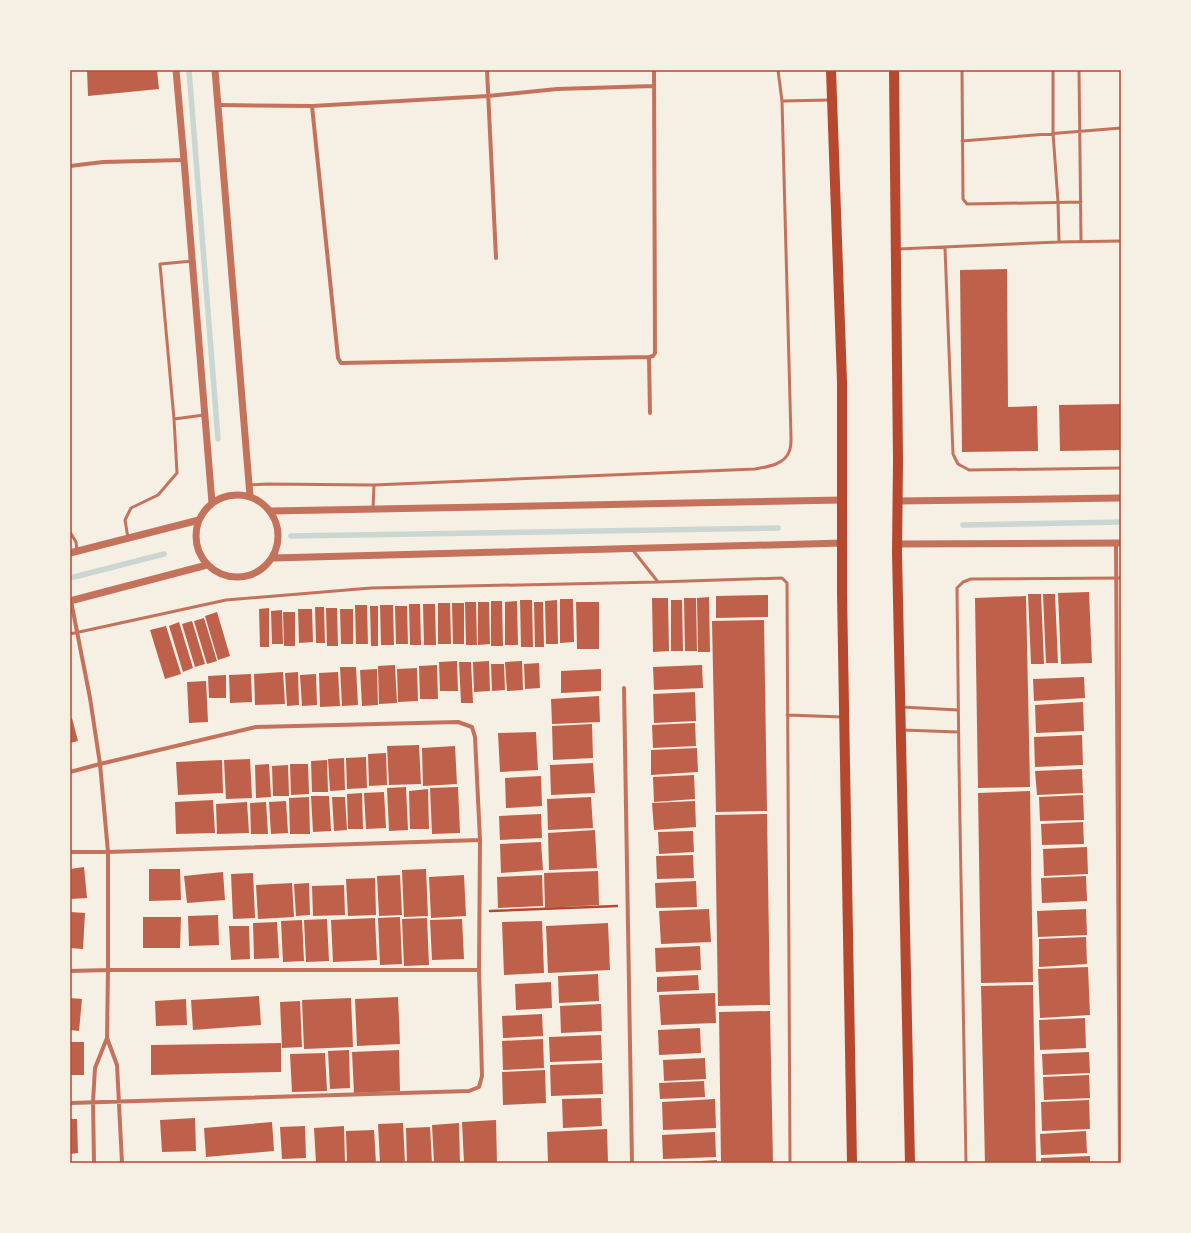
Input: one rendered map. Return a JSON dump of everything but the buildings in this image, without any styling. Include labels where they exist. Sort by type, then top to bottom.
[{"type":"main road","points":[[831,70],[842,382],[844,717],[852,1163]]},
{"type":"main road","points":[[894,70],[897,544],[910,1163]]},
{"type":"street","points":[[176,70],[212,503]]},
{"type":"street","points":[[215,70],[250,496]]},
{"type":"street","points":[[487,70],[496,258]]},
{"type":"street","points":[[312,106],[338,358],[341,364],[649,357],[654,356],[655,353],[654,70]]},
{"type":"street","points":[[219,105],[312,106],[488,96],[558,89],[653,86]]},
{"type":"street","points":[[70,166],[103,162],[184,160]]},
{"type":"street","points":[[649,357],[650,413]]},
{"type":"street","points":[[237,494],[250,496],[262,502],[271,511],[277,522],[279,534],[278,546],[273,558],[265,567],[254,574],[242,577],[229,577],[217,573],[207,565],[200,555],[196,543],[196,531],[204,510],[212,503],[224,497],[237,494]]},
{"type":"street","points":[[897,501],[1121,498]]},
{"type":"street","points":[[271,511],[842,500]]},
{"type":"street","points":[[74,552],[199,520]]},
{"type":"street","points":[[273,558],[843,543]]},
{"type":"street","points":[[897,544],[1118,543],[1120,1163]]},
{"type":"street","points":[[94,1163],[93,1102],[95,1068],[107,1038],[108,852],[100,764],[78,632],[70,601],[207,565]]},
{"type":"street","points":[[624,688],[632,1163]]},
{"type":"street","points":[[70,772],[256,727],[458,722],[472,727],[475,737],[480,840],[479,970],[482,1076],[479,1088],[469,1091],[70,1103]]},
{"type":"street","points":[[70,852],[480,840]]},
{"type":"street","points":[[70,971],[479,970]]},
{"type":"street","points":[[107,1038],[117,1065],[122,1163]]},
{"type":"lane","points":[[249,485],[374,485],[755,469],[771,466],[781,461],[789,453],[792,438],[782,100],[778,70]]},
{"type":"lane","points":[[962,70],[963,199],[965,202],[967,204],[1081,202]]},
{"type":"lane","points":[[1053,70],[1053,133],[1058,202],[1059,242]]},
{"type":"lane","points":[[1079,70],[1081,241]]},
{"type":"lane","points":[[782,100],[832,100]]},
{"type":"lane","points":[[962,141],[1121,128]]},
{"type":"lane","points":[[896,249],[1081,241],[1121,241]]},
{"type":"lane","points":[[945,248],[953,454],[958,464],[969,470],[1121,468]]},
{"type":"lane","points":[[128,538],[125,520],[131,508],[158,495],[177,473],[174,418],[160,264],[193,261]]},
{"type":"lane","points":[[174,418],[205,415]]},
{"type":"lane","points":[[373,509],[374,485]]},
{"type":"lane","points":[[70,532],[76,542],[74,552]]},
{"type":"lane","points":[[631,548],[658,582]]},
{"type":"lane","points":[[70,634],[234,600],[371,588],[782,578],[785,580],[787,583],[790,1163]]},
{"type":"lane","points":[[966,1163],[958,732],[957,588],[963,582],[971,579],[1119,578]]},
{"type":"lane","points":[[900,706],[958,710]]},
{"type":"lane","points":[[787,715],[844,717]]},
{"type":"lane","points":[[900,730],[958,732]]},
{"type":"path","points":[[480,911],[628,905]]},
{"type":"waterway","points":[[189,70],[218,439]]},
{"type":"waterway","points":[[963,525],[1121,522]]},
{"type":"waterway","points":[[291,536],[778,528]]},
{"type":"waterway","points":[[70,578],[164,554]]}]
